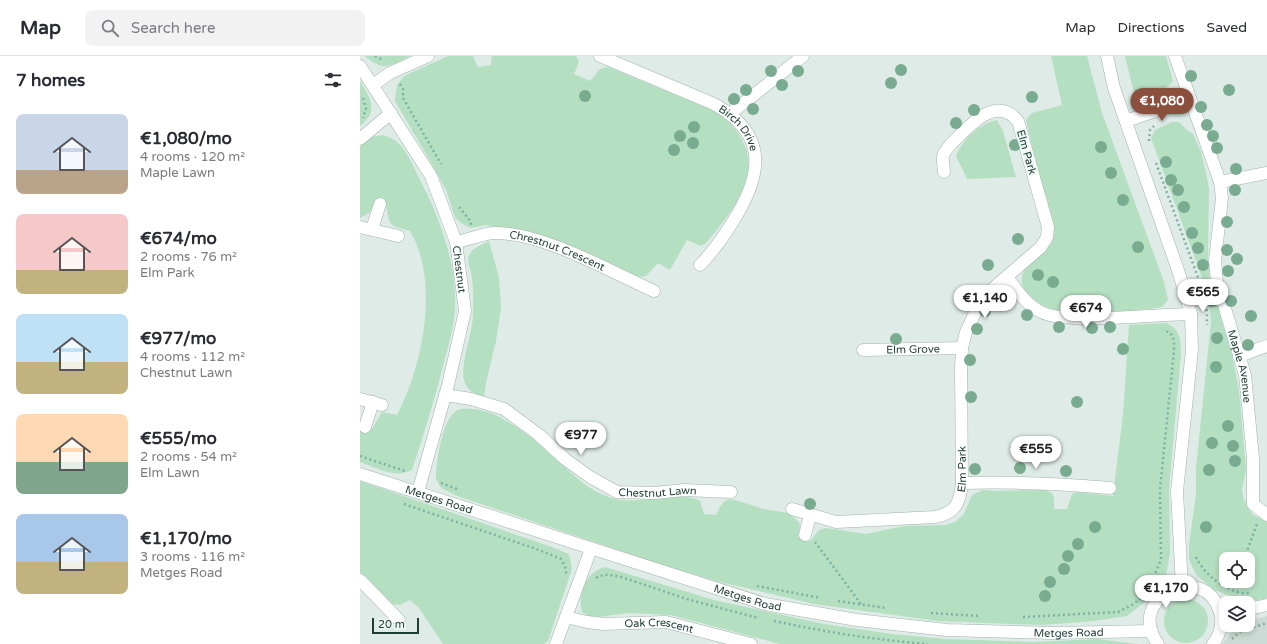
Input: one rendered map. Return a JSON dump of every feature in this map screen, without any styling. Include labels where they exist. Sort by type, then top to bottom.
[{"type":"street","points":[[372,84],[390,73],[428,56]]},
{"type":"street","name":"Birch Drive","points":[[600,56],[714,104],[731,113],[742,126],[754,148],[756,163],[755,177],[741,208],[712,253],[700,265]]},
{"type":"street","points":[[731,113],[803,56]]},
{"type":"street","points":[[1107,56],[1114,88],[1179,273],[1191,314],[1192,350],[1177,490],[1182,587]]},
{"type":"street","name":"Maple Avenue","points":[[1175,56],[1220,182],[1222,198],[1215,261],[1217,282],[1245,376],[1253,458],[1253,504],[1265,514]]},
{"type":"street","name":"Chestnut","points":[[360,66],[431,176],[456,242],[465,311],[445,395],[418,492]]},
{"type":"street","points":[[1126,121],[1190,99]]},
{"type":"street","name":"Elm Park","points":[[792,509],[836,522],[924,518],[946,514],[955,509],[961,492],[962,483],[962,348],[966,332],[980,302],[990,291],[1041,247],[1047,238],[1048,227],[1018,121],[1012,114],[999,110],[983,115],[973,122],[953,142],[943,156],[944,172]]},
{"type":"street","points":[[360,138],[391,113]]},
{"type":"street","points":[[1220,182],[1267,173]]},
{"type":"street","points":[[372,230],[380,204]]},
{"type":"street","points":[[360,227],[398,236]]},
{"type":"street","name":"Chrestnut Crescent","points":[[456,242],[493,233],[528,237],[571,253],[654,291]]},
{"type":"street","points":[[1007,277],[1031,305],[1042,313],[1053,316],[1098,317],[1191,314]]},
{"type":"street","points":[[1239,356],[1267,346]]},
{"type":"street","name":"Elm Grove","points":[[863,350],[962,348]]},
{"type":"street","name":"Chestnut Lawn","points":[[445,395],[471,399],[504,409],[538,434],[571,464],[590,477],[617,492],[655,493],[684,490],[731,492]]},
{"type":"street","points":[[360,399],[378,403],[365,427]]},
{"type":"street","name":"Metges Road","points":[[360,474],[765,604],[857,620],[947,630],[1051,633],[1152,631]]},
{"type":"street","points":[[962,483],[1005,481],[1049,482],[1110,488]]},
{"type":"street","points":[[806,533],[810,515]]},
{"type":"street","points":[[556,644],[592,549]]},
{"type":"street","points":[[360,580],[399,620]]},
{"type":"street","points":[[1158,644],[1152,631],[1151,614],[1156,602],[1166,592],[1182,587],[1199,589],[1208,595],[1219,608]]},
{"type":"street","points":[[1255,608],[1267,605]]},
{"type":"street","name":"Oak Crescent","points":[[566,617],[586,622],[604,624],[666,622],[751,644]]},
{"type":"street","points":[[1213,644],[1219,632]]},
{"type":"path","points":[[360,93],[366,109],[364,117],[360,121]]},
{"type":"path","points":[[1018,617],[1118,612],[1134,604],[1146,593],[1160,560],[1160,489],[1174,351],[1174,337],[1172,334],[1160,330]]},
{"type":"path","points":[[360,456],[405,471]]},
{"type":"path","points":[[441,484],[463,491]]},
{"type":"path","points":[[396,502],[561,559],[566,569],[566,574]]},
{"type":"path","points":[[1247,552],[1259,521],[1265,514]]},
{"type":"path","points":[[806,533],[861,604]]},
{"type":"path","points":[[1195,552],[1196,558],[1202,569],[1212,578],[1237,592],[1252,593]]},
{"type":"path","points":[[1160,560],[1167,560]]},
{"type":"path","points":[[752,584],[828,599]]},
{"type":"path","points":[[1237,588],[1238,596]]},
{"type":"path","points":[[835,601],[889,608]]},
{"type":"path","points":[[1122,610],[1123,617]]},
{"type":"path","points":[[925,612],[981,616]]},
{"type":"path","points":[[1255,626],[1267,623]]},
{"type":"path","points":[[1229,644],[1240,632]]},
{"type":"shaded area","points":[[1267,616],[1267,644],[1222,644],[1232,632],[1255,632],[1255,620]]},
{"type":"green space","points":[[365,56],[410,56],[392,65],[382,66],[371,61]]},
{"type":"green space","points":[[448,56],[473,56],[478,67],[491,65],[492,56],[576,56],[579,62],[574,74],[590,81],[600,69],[608,67],[719,113],[736,130],[745,147],[749,163],[747,179],[740,195],[731,211],[706,243],[701,246],[687,240],[670,270],[658,263],[646,276],[638,277],[540,235],[486,225],[471,228],[461,223],[455,217],[446,190],[395,101],[397,85],[404,76]]},
{"type":"green space","points":[[1051,56],[1087,56],[1102,113],[1164,282],[1168,300],[1162,307],[1085,313],[1069,312],[1055,310],[1044,306],[1031,297],[1023,288],[1022,277],[1027,266],[1047,249],[1054,238],[1051,216],[1026,120],[1032,113],[1062,105]]},
{"type":"green space","points":[[1125,56],[1166,56],[1173,81],[1158,94],[1149,98],[1138,98],[1134,93]]},
{"type":"green space","points":[[360,81],[370,99],[371,110],[370,115],[360,126]]},
{"type":"green space","points":[[997,120],[1003,131],[1016,177],[967,179],[956,156],[959,150],[967,138],[978,128]]},
{"type":"green space","points":[[1172,122],[1179,122],[1193,134],[1201,152],[1209,189],[1208,258],[1210,281],[1231,351],[1239,390],[1246,469],[1242,490],[1244,500],[1252,514],[1267,522],[1267,598],[1255,600],[1255,596],[1230,596],[1214,590],[1197,576],[1189,560],[1189,545],[1196,494],[1196,468],[1211,322],[1208,298],[1201,275],[1151,138],[1155,130]]},
{"type":"green space","points":[[383,135],[390,138],[402,147],[410,159],[434,210],[446,242],[455,292],[455,308],[451,335],[425,430],[412,470],[399,473],[386,472],[360,462],[360,427],[372,429],[382,412],[397,415],[406,395],[420,348],[426,298],[424,274],[419,251],[410,231],[394,226],[390,222],[386,206],[373,205],[370,212],[360,218],[360,147],[371,137]]},
{"type":"green space","points":[[489,241],[499,278],[501,308],[496,341],[484,397],[467,387],[463,374],[473,316],[473,284],[468,258],[473,250]]},
{"type":"green space","points":[[1166,323],[1175,329],[1179,335],[1181,353],[1169,489],[1170,553],[1166,575],[1150,598],[1127,616],[1094,621],[1042,625],[986,623],[938,621],[814,604],[724,583],[663,565],[457,496],[441,488],[436,479],[441,442],[447,423],[456,411],[467,408],[484,411],[511,423],[536,442],[583,483],[607,497],[619,500],[641,500],[672,497],[692,498],[700,501],[704,514],[716,515],[723,503],[731,499],[764,509],[788,513],[799,522],[800,529],[798,537],[811,541],[818,531],[826,528],[866,534],[904,526],[945,525],[955,522],[964,514],[972,495],[983,490],[1045,490],[1052,493],[1054,499],[1054,509],[1067,509],[1072,494],[1077,492],[1113,496],[1123,414],[1129,325]]},
{"type":"green space","points":[[360,481],[569,554],[572,569],[548,641],[544,644],[443,644],[419,608],[410,600],[400,605],[392,604],[360,572]]},
{"type":"green space","points":[[605,567],[714,600],[824,624],[892,634],[946,639],[1034,642],[1097,639],[1137,644],[780,644],[671,615],[629,613],[598,617],[589,616],[582,612],[581,598],[584,584],[593,573]]},
{"type":"green space","points":[[1186,599],[1198,603],[1204,609],[1208,621],[1204,633],[1198,639],[1186,643],[1174,639],[1168,633],[1164,621],[1168,609],[1174,603]]}]
